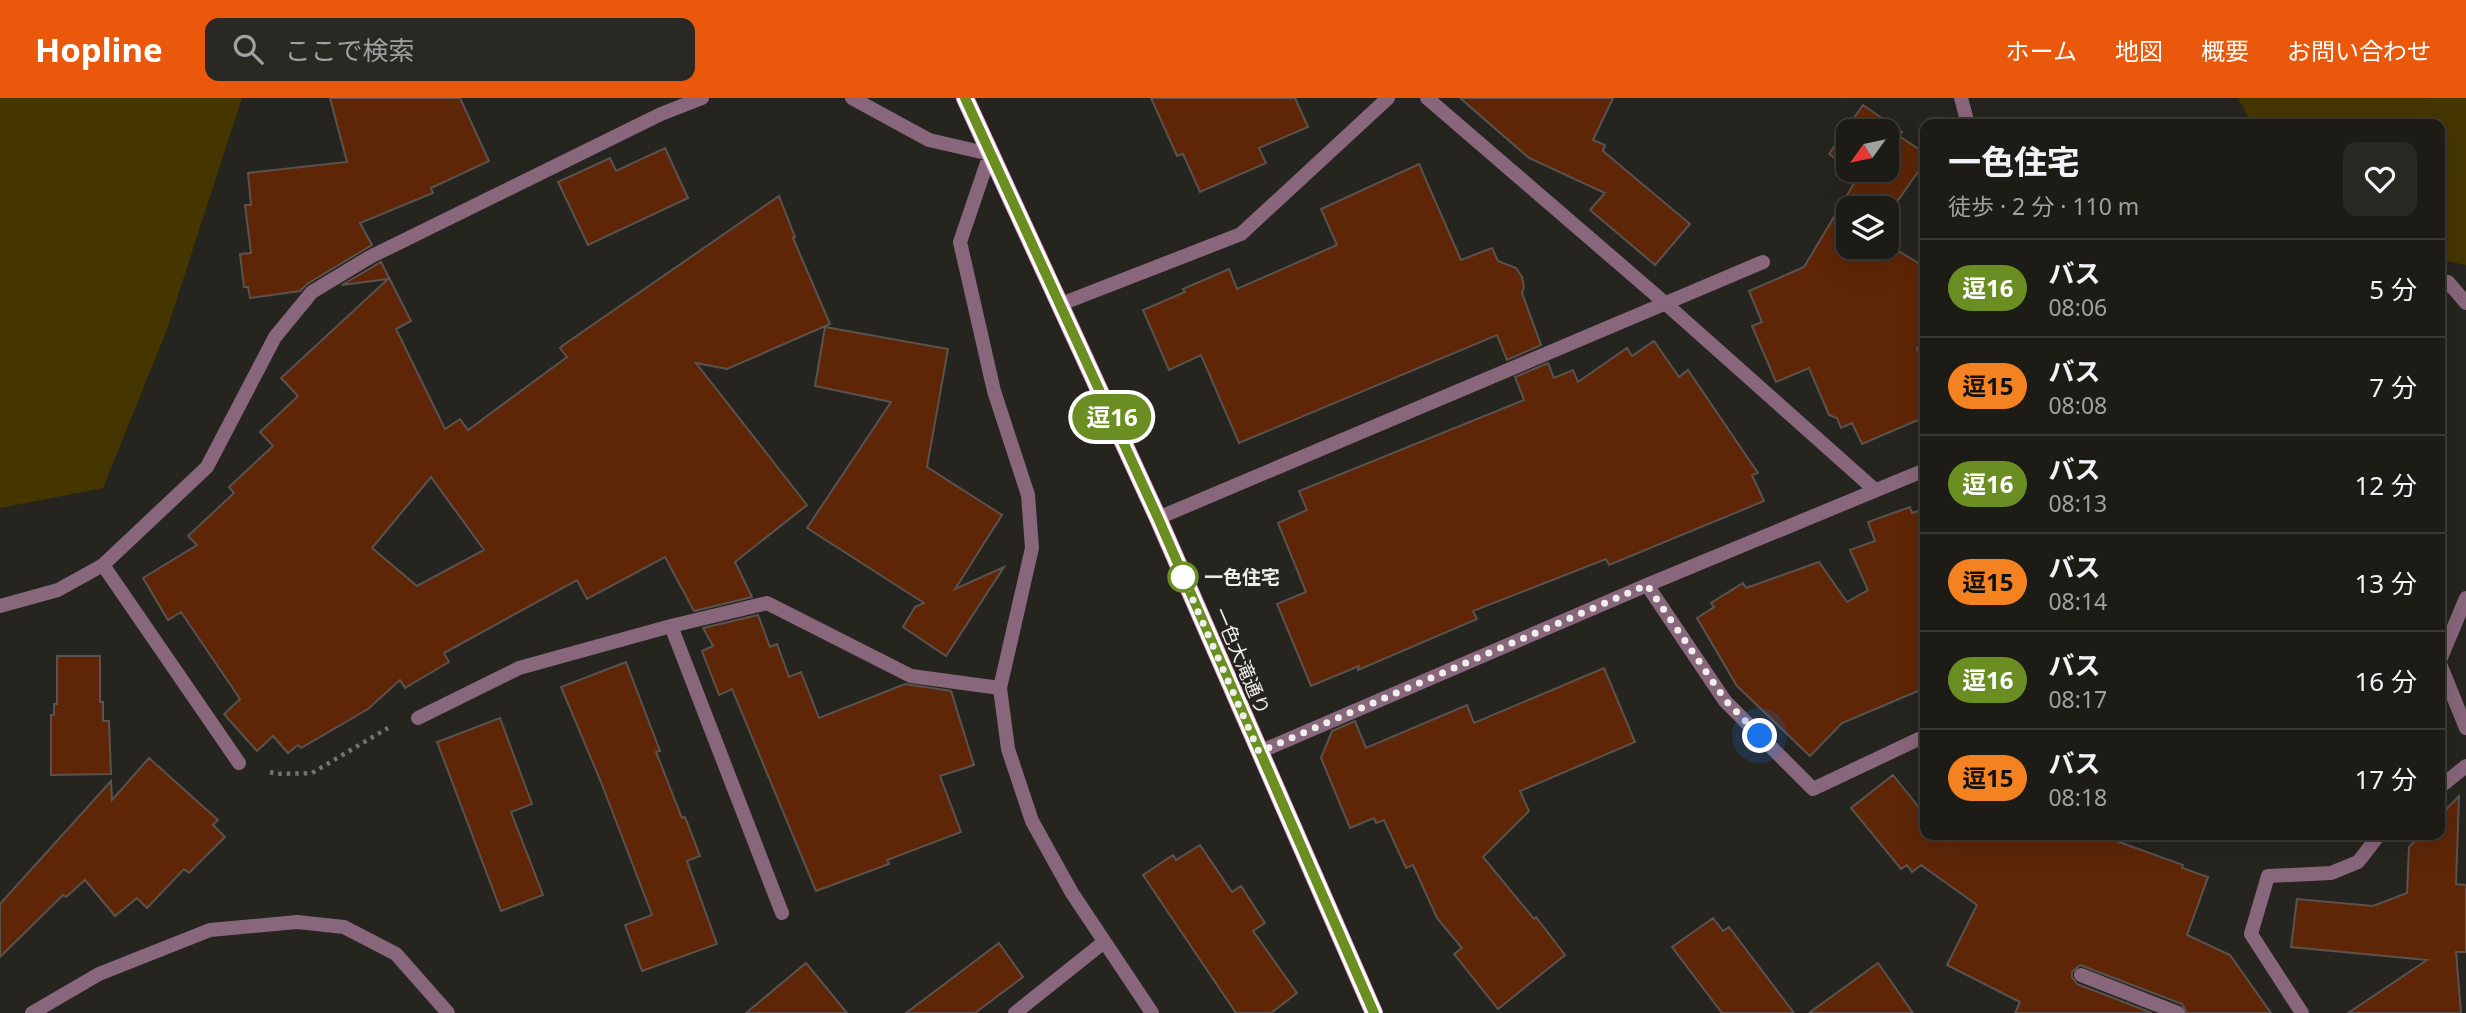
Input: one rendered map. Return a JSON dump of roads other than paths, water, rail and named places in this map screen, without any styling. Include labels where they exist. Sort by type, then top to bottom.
[{"type":"main road","name":"一色大滝通り","points":[[965,98],[1158,518],[1374,1013]]},
{"type":"street","points":[[0,606],[58,590],[103,565],[207,467],[275,337],[312,292],[370,257],[661,114],[702,98]]},
{"type":"street","points":[[852,98],[929,140],[990,154],[960,242],[994,391],[1028,495],[1032,548],[1000,688],[1007,749],[1032,821],[1072,893],[1152,1013]]},
{"type":"street","points":[[1061,303],[1241,234],[1388,98]]},
{"type":"street","points":[[1427,98],[1665,303],[1875,490]]},
{"type":"street","points":[[1961,98],[1967,119]]},
{"type":"street","points":[[1158,518],[1763,262]]},
{"type":"street","points":[[2445,285],[2448,282],[2466,303]]},
{"type":"street","points":[[1259,752],[1647,585],[1920,472]]},
{"type":"street","points":[[103,565],[239,763]]},
{"type":"street","points":[[1647,585],[1726,701],[1813,789],[1920,738]]},
{"type":"street","points":[[2445,650],[2466,598]]},
{"type":"street","points":[[418,718],[519,668],[671,625],[767,603],[911,676],[1000,688]]},
{"type":"street","points":[[671,625],[782,913]]},
{"type":"street","points":[[2445,675],[2466,728]]},
{"type":"street","points":[[2445,783],[2466,766]]},
{"type":"street","points":[[2302,1013],[2251,934],[2268,876],[2331,873],[2358,862],[2375,840]]},
{"type":"street","points":[[32,1013],[99,974],[210,930],[298,922],[344,927],[396,954],[448,1013]]},
{"type":"street","points":[[1015,1013],[1104,942]]},
{"type":"street","points":[[2081,975],[2178,1013]]},
{"type":"place","name":"一色住宅","points":[[1183,577]]}]
